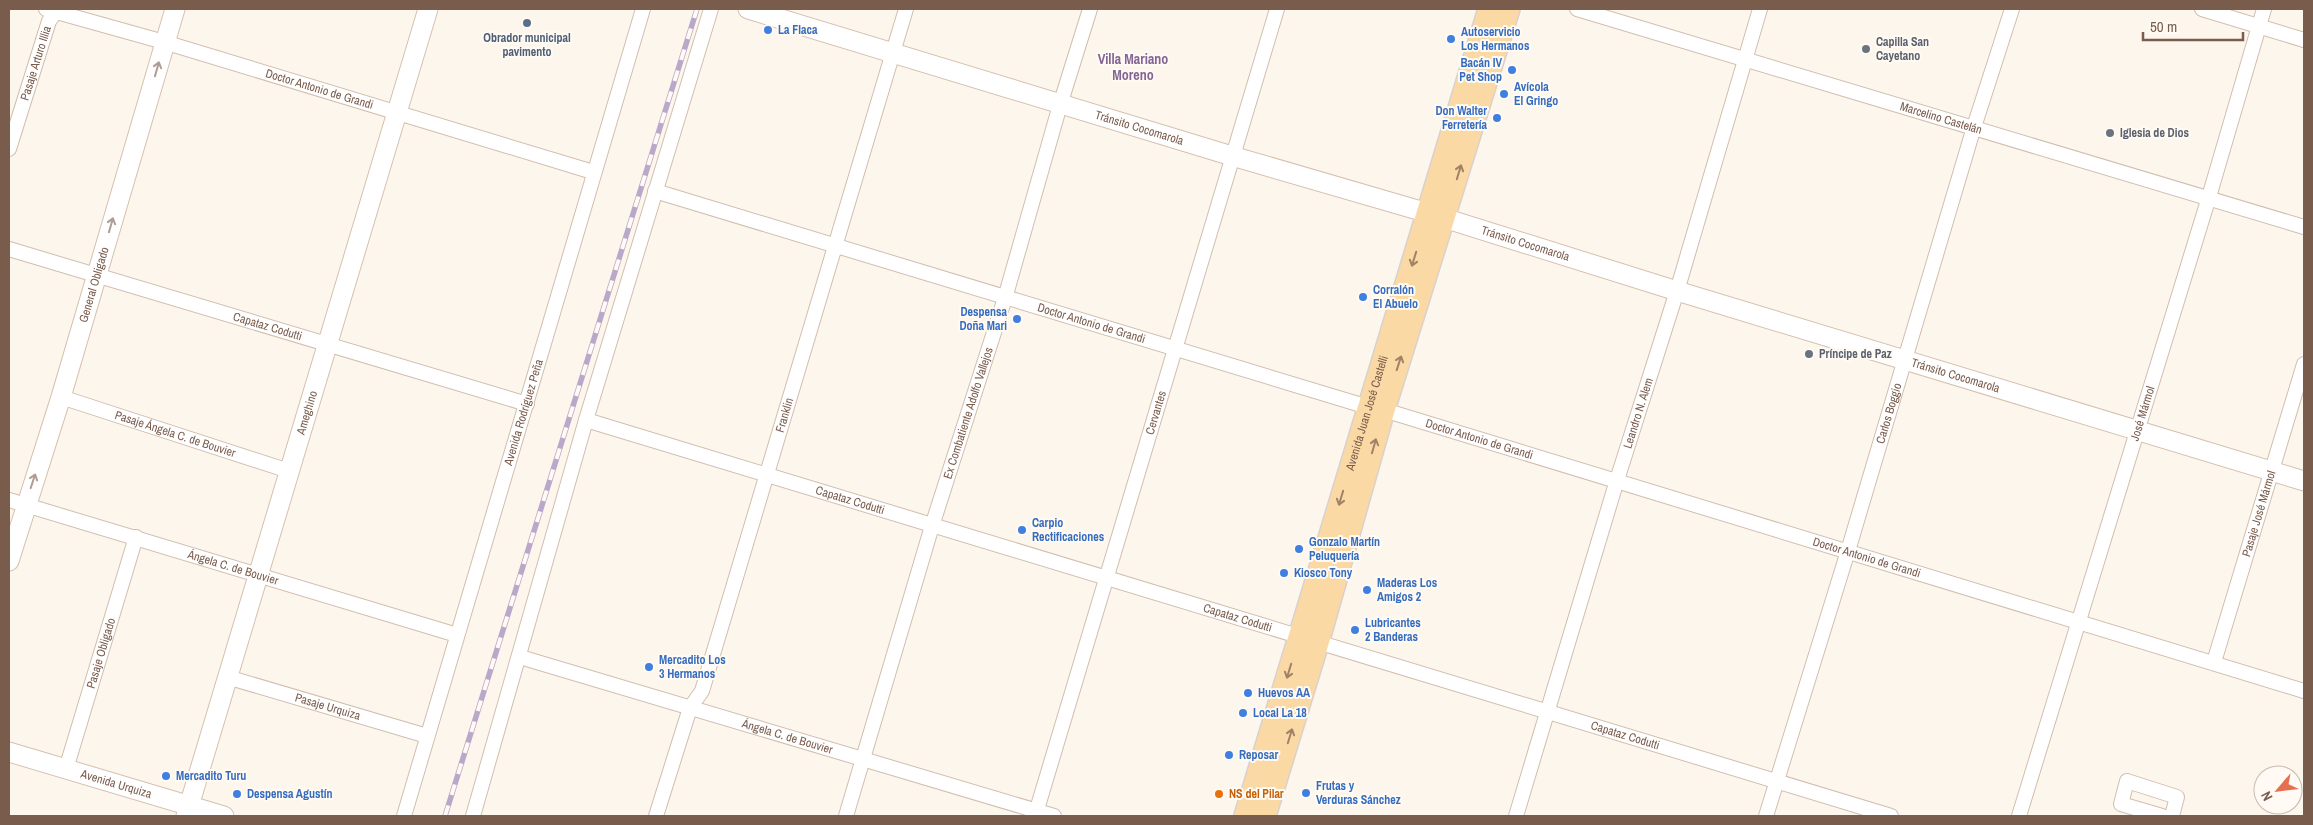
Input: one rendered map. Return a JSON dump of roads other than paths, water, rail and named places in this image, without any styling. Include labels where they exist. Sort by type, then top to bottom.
[{"type":"main road","name":"Avenida Juan José Castelli","points":[[1436,216],[1489,9]]},
{"type":"main road","name":"Avenida Juan José Castelli","points":[[1265,816],[1309,641],[1376,409],[1436,216],[1509,9]]},
{"type":"main road","name":"Avenida Juan José Castelli","points":[[1245,816],[1309,641]]},
{"type":"street","name":"General Obligado","points":[[9,561],[17,502],[61,397],[175,9]]},
{"type":"street","name":"Ameghino","points":[[187,811],[428,9]]},
{"type":"street","name":"Avenida Rodríguez Peña","points":[[404,816],[527,404],[593,172],[643,9]]},
{"type":"street","points":[[473,816],[520,657],[586,420],[711,9]]},
{"type":"street","name":"Tránsito Cocomarola","points":[[748,9],[1060,105],[1436,216],[2304,481]]},
{"type":"street","name":"Franklin","points":[[656,816],[690,708],[702,691],[765,475],[906,9]]},
{"type":"street","name":"Ex Combatiente Adolfo Vallejos","points":[[846,816],[932,526],[1005,298],[1060,105],[1090,9]]},
{"type":"street","name":"Cervantes","points":[[1036,814],[1277,9]]},
{"type":"street","name":"Marcelino Castelán","points":[[1578,9],[2304,227]]},
{"type":"street","name":"Leandro N. Alem","points":[[1516,816],[1617,480],[1677,291],[1760,9]]},
{"type":"street","name":"Carlos Boggio","points":[[1766,816],[1848,552],[1974,127],[2012,9]]},
{"type":"street","points":[[2202,9],[2304,40]]},
{"type":"street","name":"José Mármol","points":[[2019,816],[2080,622],[2264,9]]},
{"type":"street","name":"Doctor Antonio de Grandi","points":[[53,10],[593,172]]},
{"type":"street","name":"Pasaje Arturo Illia","points":[[9,149],[53,10]]},
{"type":"street","name":"Doctor Antonio de Grandi","points":[[655,191],[1176,350],[1617,480],[2304,691]]},
{"type":"street","name":"Capataz Codutti","points":[[9,249],[527,404]]},
{"type":"street","name":"Pasaje José Mármol","points":[[2214,662],[2304,364]]},
{"type":"street","name":"Pasaje Ángela C. de Bouvier","points":[[61,397],[289,471]]},
{"type":"street","name":"Capataz Codutti","points":[[586,420],[1309,641],[1891,816]]},
{"type":"street","name":"Ángela C. de Bouvier","points":[[17,502],[457,635]]},
{"type":"street","name":"Pasaje Obligado","points":[[66,769],[136,537]]},
{"type":"street","name":"Ángela C. de Bouvier","points":[[520,657],[864,759],[1036,814],[1054,816]]},
{"type":"street","name":"Pasaje Urquiza","points":[[227,677],[427,736]]},
{"type":"street","name":"Avenida Urquiza","points":[[9,752],[66,769],[187,811],[224,816]]},
{"type":"street","points":[[2162,816],[2120,804],[2127,781],[2177,797],[2172,816]]},
{"type":"railway","points":[[445,816],[697,9]]},
{"type":"place","name":"Obrador municipal pavimento","points":[[527,23]]},
{"type":"place","name":"La Flaca","points":[[768,30]]},
{"type":"place","name":"Autoservicio Los Hermanos","points":[[1451,39]]},
{"type":"place","name":"Capilla San Cayetano","points":[[1866,49]]},
{"type":"place","name":"Bacán IV Pet Shop","points":[[1512,70]]},
{"type":"place","name":"Avícola El Gringo","points":[[1504,94]]},
{"type":"place","name":"Don Walter Ferretería","points":[[1497,118]]},
{"type":"place","name":"Iglesia de Dios","points":[[2110,133]]},
{"type":"place","name":"Corralón El Abuelo","points":[[1363,297]]},
{"type":"place","name":"Despensa Doña Mari","points":[[1017,319]]},
{"type":"place","name":"Príncipe de Paz","points":[[1809,354]]},
{"type":"place","name":"Carpio Rectificaciones","points":[[1022,530]]},
{"type":"place","name":"Gonzalo Martín Peluquería","points":[[1299,549]]},
{"type":"place","name":"Kiosco Tony","points":[[1284,573]]},
{"type":"place","name":"Maderas Los Amigos 2","points":[[1367,590]]},
{"type":"place","name":"Lubricantes 2 Banderas","points":[[1355,630]]},
{"type":"place","name":"Mercadito Los 3 Hermanos","points":[[649,667]]},
{"type":"place","name":"Huevos AA","points":[[1248,693]]},
{"type":"place","name":"Local La 18","points":[[1243,713]]},
{"type":"place","name":"Reposar","points":[[1229,755]]},
{"type":"place","name":"Mercadito Turu","points":[[166,776]]},
{"type":"place","name":"Frutas y Verduras Sánchez","points":[[1306,793]]},
{"type":"place","name":"Despensa Agustín","points":[[237,794]]},
{"type":"place","name":"NS del Pilar","points":[[1219,794]]},
{"type":"district","name":"Villa Mariano Moreno","points":[[1133,68]]}]
